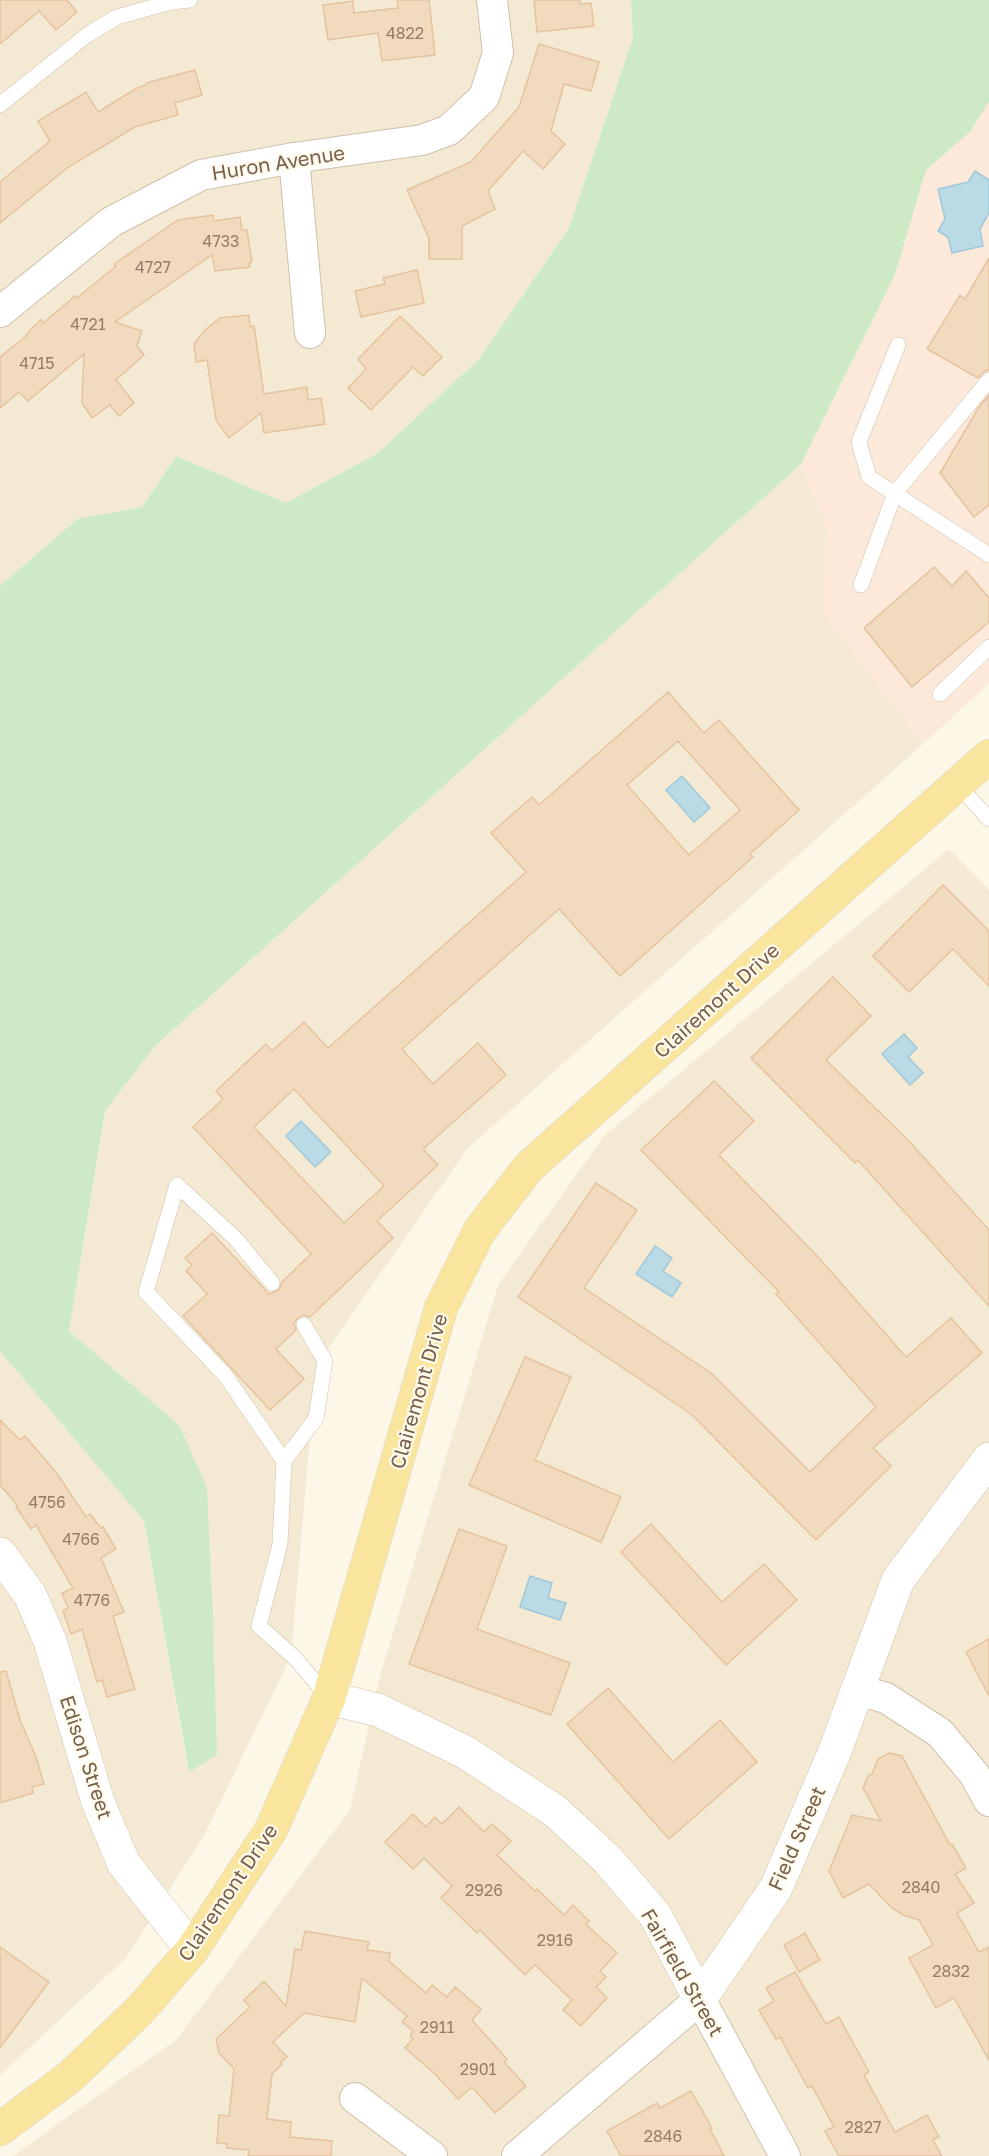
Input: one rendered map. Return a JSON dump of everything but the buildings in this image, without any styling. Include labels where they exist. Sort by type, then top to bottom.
[{"type":"main road","name":"Clairemont Drive","points":[[0,2129],[71,2076],[141,2009],[192,1950],[271,1830],[329,1698],[441,1308],[480,1230],[529,1167],[989,756]]},
{"type":"street","name":"Huron Avenue","points":[[0,312],[111,222],[201,175],[294,158],[422,140],[449,130],[484,97],[498,53],[492,0]]},
{"type":"street","points":[[294,158],[310,333]]},
{"type":"street","name":"Field Street","points":[[517,2156],[700,2000],[776,1888],[835,1751],[898,1580],[989,1459]]},
{"type":"street","name":"Edison Street","points":[[0,1554],[30,1595],[50,1641],[98,1802],[124,1864],[192,1950]]},
{"type":"street","points":[[858,1690],[886,1698],[940,1734],[974,1774],[989,1801]]},
{"type":"street","name":"Fairfield Street","points":[[329,1698],[378,1710],[465,1752],[555,1811],[607,1859],[655,1914],[785,2156]]},
{"type":"street","points":[[355,2098],[432,2156]]},
{"type":"lane","points":[[0,105],[87,35],[117,17],[171,2],[190,0]]},
{"type":"lane","points":[[898,345],[859,442],[869,477],[989,555]]},
{"type":"lane","points":[[861,585],[895,493],[989,380]]},
{"type":"lane","points":[[940,694],[989,647]]},
{"type":"lane","points":[[957,784],[989,819]]},
{"type":"lane","points":[[272,1283],[236,1239],[177,1185],[146,1292],[225,1375],[284,1461]]},
{"type":"lane","points":[[304,1325],[326,1361],[316,1418],[284,1461],[280,1544],[259,1626],[295,1658],[329,1698]]},
{"type":"shaded area","points":[[0,0],[631,0],[633,38],[569,228],[479,359],[378,453],[286,503],[176,456],[142,507],[77,519],[0,586]]},
{"type":"shaded area","points":[[989,102],[989,683],[923,744],[825,615],[827,528],[801,464],[895,275],[926,170],[970,132]]},
{"type":"shaded area","points":[[801,464],[827,528],[825,615],[923,744],[467,1149],[316,1366],[291,1656],[205,1834],[126,1958],[0,2075],[0,1351],[144,1521],[188,1771],[179,1425],[69,1331],[105,1111],[154,1047]]},
{"type":"shaded area","points":[[949,849],[989,890],[989,2156],[13,2156],[176,2040],[350,1810],[380,1676],[498,1285],[604,1136]]},
{"type":"green space","points":[[631,0],[989,0],[989,102],[970,132],[926,170],[895,275],[801,464],[154,1047],[105,1111],[69,1331],[179,1425],[207,1488],[217,1755],[189,1772],[144,1521],[0,1351],[0,586],[77,519],[142,507],[176,456],[286,503],[378,453],[479,359],[569,228],[633,38]]},
{"type":"water","points":[[975,171],[989,180],[989,213],[980,229],[983,246],[952,253],[948,237],[938,231],[945,219],[938,189],[968,182]]},
{"type":"water","points":[[682,776],[710,808],[694,822],[666,790]]},
{"type":"water","points":[[904,1034],[917,1048],[908,1057],[923,1073],[910,1085],[882,1054]]},
{"type":"water","points":[[301,1121],[331,1152],[315,1167],[286,1136]]},
{"type":"water","points":[[655,1246],[672,1258],[663,1271],[681,1283],[672,1297],[636,1274]]},
{"type":"water","points":[[530,1576],[552,1583],[548,1598],[566,1603],[560,1620],[520,1607]]}]
